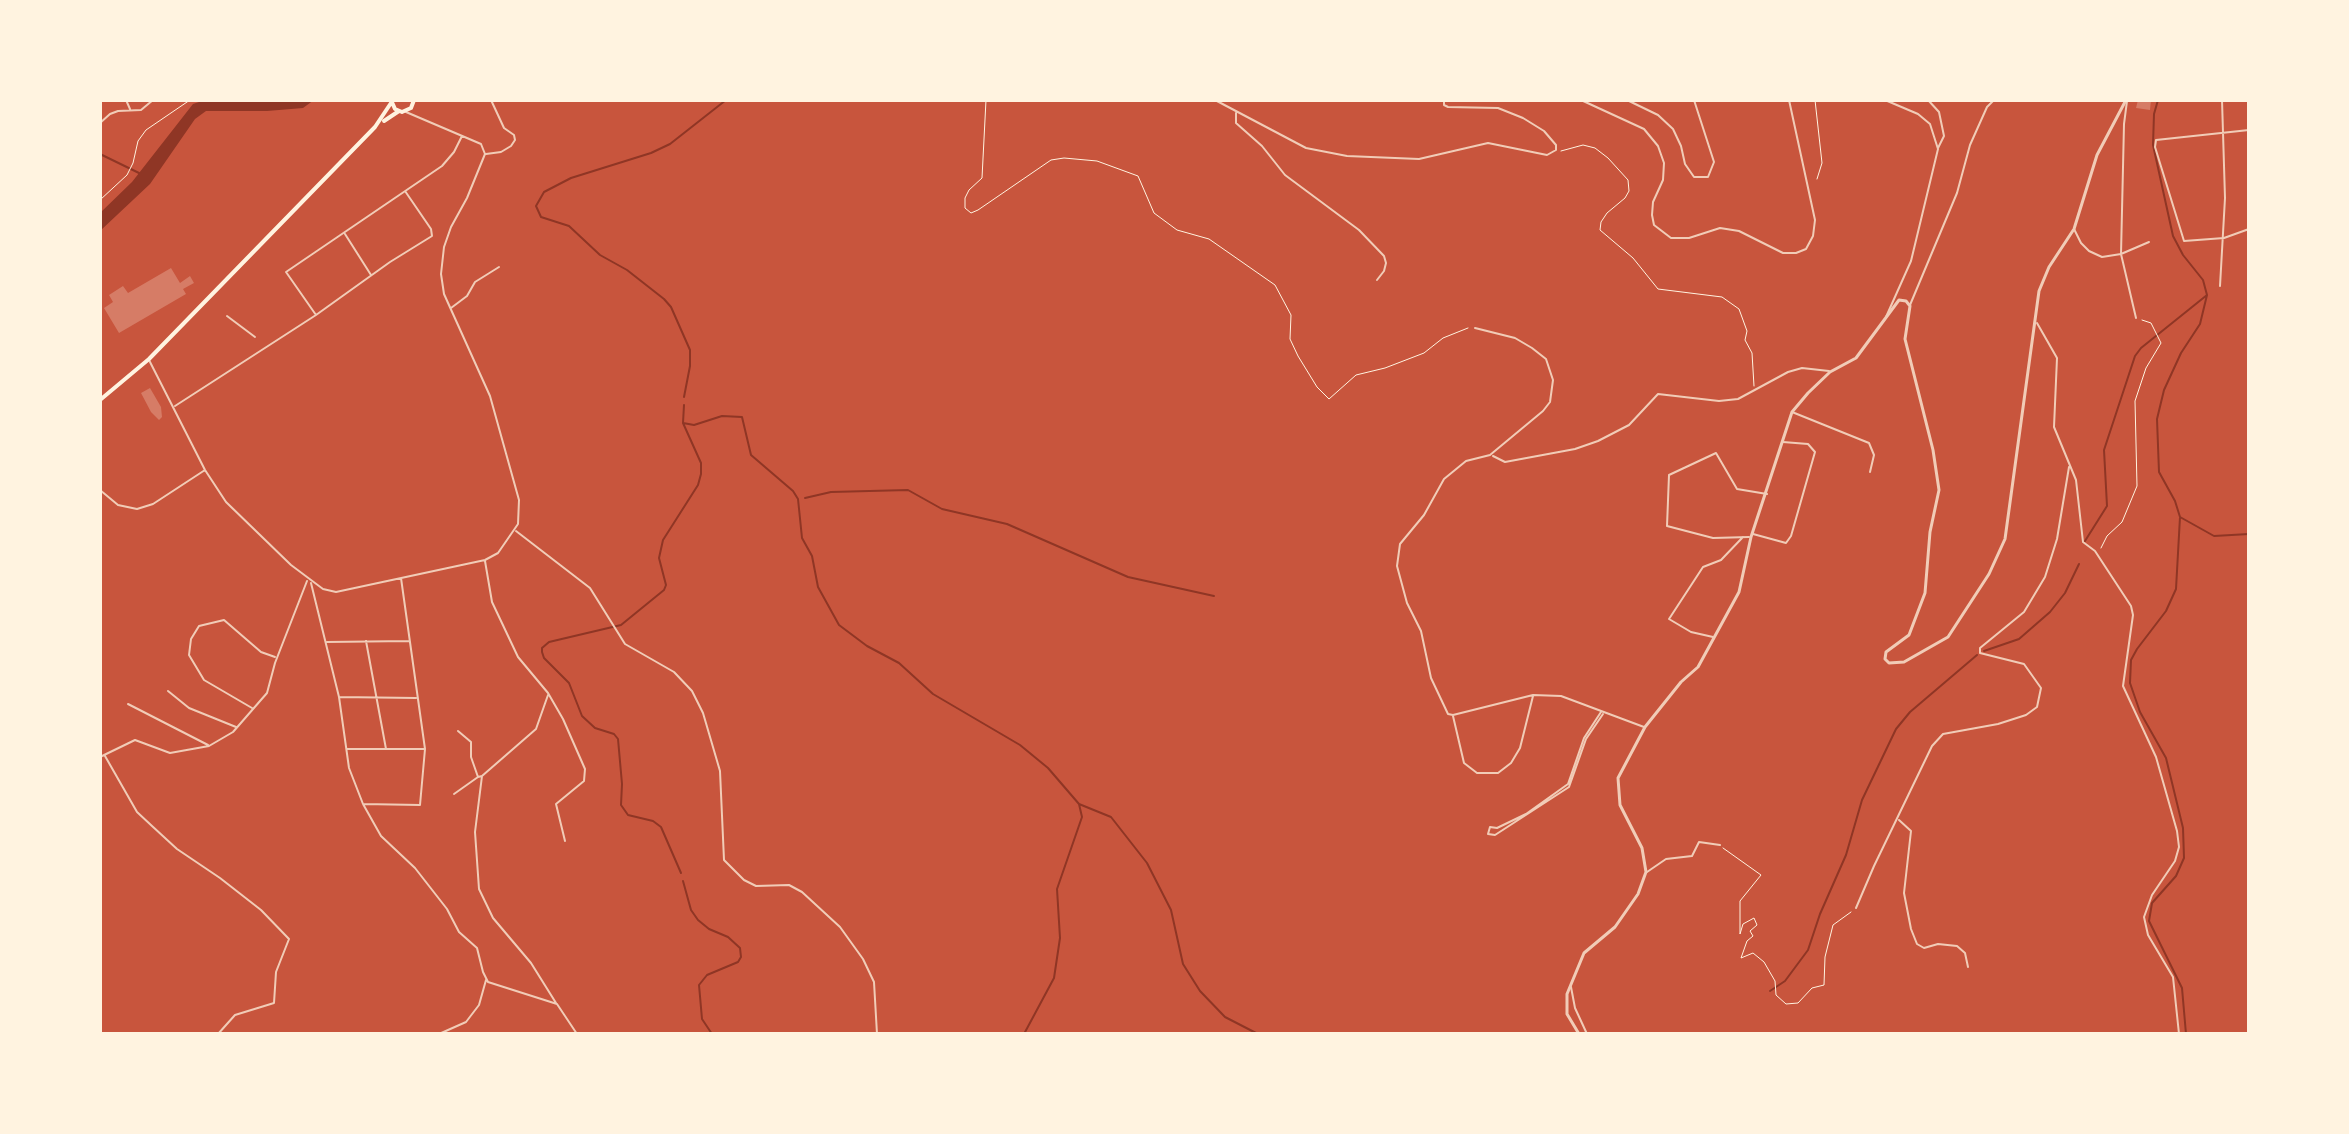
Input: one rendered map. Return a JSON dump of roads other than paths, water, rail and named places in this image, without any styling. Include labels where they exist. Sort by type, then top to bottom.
[{"type":"main road","points":[[375,127],[411,108],[414,101]]},
{"type":"main road","points":[[391,102],[400,112]]},
{"type":"main road","points":[[100,400],[149,359],[375,127],[388,112],[391,102]]},
{"type":"street","points":[[126,100],[132,113],[153,100]]},
{"type":"street","points":[[485,154],[501,152],[515,140],[514,135],[504,128],[491,100]]},
{"type":"street","points":[[1215,100],[1306,148],[1347,156],[1419,159],[1488,143],[1547,155],[1556,150],[1556,145],[1544,131],[1523,118],[1498,108],[1448,107],[1444,105],[1444,100]]},
{"type":"street","points":[[1581,100],[1644,129],[1658,146],[1664,163],[1663,180],[1653,202],[1652,215],[1654,225],[1671,238],[1689,238],[1720,228],[1739,231],[1783,253],[1796,253],[1806,249],[1813,236],[1815,220],[1789,100]]},
{"type":"street","points":[[1627,100],[1658,115],[1673,129],[1685,164],[1694,177],[1708,177],[1714,162],[1694,100]]},
{"type":"street","points":[[1885,100],[1918,114],[1930,124],[1938,149]]},
{"type":"street","points":[[1886,318],[1911,261],[1938,149],[1944,136],[1939,112],[1928,100]]},
{"type":"street","points":[[1994,100],[1987,107],[1970,145],[1957,193],[1910,306],[1904,334],[1933,450],[1939,490],[1930,532],[1925,593],[1909,635],[1886,652],[1885,659],[1889,663],[1904,662],[1948,637],[1989,574],[2005,539],[2039,291],[2049,267],[2074,229],[2097,155],[2126,100]]},
{"type":"street","points":[[2126,100],[2121,254],[2136,318]]},
{"type":"street","points":[[2220,286],[2224,238],[2225,132],[2222,100]]},
{"type":"street","points":[[414,101],[419,116]]},
{"type":"street","points":[[100,123],[110,114],[131,110]]},
{"type":"street","points":[[149,359],[205,470],[226,502],[310,581],[323,589],[336,592],[485,560],[498,553],[515,530],[519,500],[490,396],[442,284],[444,247],[485,154],[481,144],[463,135],[419,116],[400,112]]},
{"type":"street","points":[[1236,112],[1236,123],[1262,146],[1285,175],[1359,230],[1384,256],[1384,271],[1377,280]]},
{"type":"street","points":[[2249,130],[2156,140],[2155,147],[2184,241],[2224,238],[2249,229]]},
{"type":"street","points":[[316,315],[286,272],[442,166],[463,135]]},
{"type":"street","points":[[174,407],[432,236],[431,229],[405,191]]},
{"type":"street","points":[[2074,229],[2089,251],[2102,257],[2121,254],[2149,242]]},
{"type":"street","points":[[344,233],[371,275]]},
{"type":"street","points":[[450,308],[467,296],[475,282],[499,267]]},
{"type":"street","points":[[1579,1034],[1567,1014],[1570,985],[1584,953],[1615,927],[1638,894],[1646,872],[1642,848],[1620,805],[1618,778],[1624,764],[1645,727],[1681,682],[1698,667],[1739,592],[1751,536],[1792,412],[1830,372],[1856,358],[1899,300],[1906,301],[1910,306]]},
{"type":"street","points":[[227,316],[255,337]]},
{"type":"street","points":[[2035,321],[2057,358],[2054,427],[2076,480],[2083,542],[2099,557],[2131,606],[2133,615],[2123,686],[2156,757],[2177,831],[2179,847],[2175,861],[2152,895],[2144,917],[2148,935],[2173,977],[2179,1034]]},
{"type":"street","points":[[1475,328],[1515,338],[1532,348],[1546,359],[1553,380],[1550,402],[1543,411],[1490,455],[1466,461],[1444,479],[1424,515],[1400,544],[1396,555],[1407,603],[1421,631],[1431,678],[1448,714],[1533,695],[1561,696],[1645,727]]},
{"type":"street","points":[[1490,455],[1505,462],[1575,449],[1598,441],[1629,425],[1658,394],[1719,401],[1738,399],[1788,372],[1802,368],[1830,372]]},
{"type":"street","points":[[1792,412],[1869,443],[1874,455],[1870,472]]},
{"type":"street","points":[[1767,494],[1737,489],[1716,453],[1669,475],[1667,526],[1713,538],[1751,536],[1786,543],[1791,536],[1815,452],[1808,444],[1781,442]]},
{"type":"street","points":[[1856,908],[1932,746],[1943,734],[1998,724],[2026,715],[2037,707],[2041,688],[2024,664],[1980,653],[1980,648],[2024,612],[2045,577],[2057,539],[2069,466]]},
{"type":"street","points":[[100,490],[118,505],[137,509],[153,504],[205,470]]},
{"type":"street","points":[[515,530],[590,588],[625,644],[674,672],[692,691],[703,713],[720,771],[724,860],[744,880],[756,886],[789,885],[802,892],[840,927],[863,959],[874,982],[877,1034]]},
{"type":"street","points":[[1713,637],[1691,632],[1669,619],[1703,567],[1721,560],[1744,536]]},
{"type":"street","points":[[485,560],[492,602],[518,657],[548,693],[585,769],[584,781],[556,804],[565,841]]},
{"type":"street","points":[[363,804],[420,805],[425,749],[401,577]]},
{"type":"street","points":[[310,581],[339,697],[349,768],[363,804],[381,836],[415,868],[447,909],[459,932],[477,948],[486,979],[491,985],[557,1004]]},
{"type":"street","points":[[100,757],[135,740],[170,753],[209,746],[237,728],[267,693],[277,657],[310,581]]},
{"type":"street","points":[[253,708],[204,680],[189,655],[191,639],[199,626],[224,620],[261,652],[277,657]]},
{"type":"street","points":[[366,641],[386,749]]},
{"type":"street","points":[[325,642],[410,641]]},
{"type":"street","points":[[168,691],[189,708],[237,728]]},
{"type":"street","points":[[454,794],[536,729],[548,693]]},
{"type":"street","points":[[1453,715],[1464,763],[1477,773],[1498,773],[1511,763],[1520,748],[1533,695]]},
{"type":"street","points":[[339,697],[418,698]]},
{"type":"street","points":[[128,704],[209,746]]},
{"type":"street","points":[[1603,711],[1586,739],[1569,787],[1495,835],[1488,834],[1490,827],[1497,828],[1526,814],[1568,784],[1585,737],[1603,711]]},
{"type":"street","points":[[458,731],[471,742],[471,757],[480,776],[475,832],[479,889],[493,918],[531,963],[577,1034]]},
{"type":"street","points":[[346,749],[425,749]]},
{"type":"street","points":[[105,756],[137,812],[177,849],[261,910],[289,939],[276,972],[274,1003],[235,1015],[218,1034]]},
{"type":"street","points":[[1897,819],[1911,831],[1904,893],[1917,944],[1924,948],[1938,944],[1957,946],[1965,953],[1968,967]]},
{"type":"street","points":[[1646,872],[1666,859],[1692,856],[1699,842],[1720,845]]},
{"type":"street","points":[[439,1034],[466,1022],[479,1005],[486,979]]},
{"type":"street","points":[[1570,985],[1575,1008],[1587,1034]]},
{"type":"waterway","points":[[684,397],[690,350],[671,307],[627,270],[600,255],[569,226],[541,217],[536,206],[544,192],[571,178],[670,144],[726,100]]},
{"type":"waterway","points":[[2158,100],[2154,114],[2153,145],[2173,236],[2183,255],[2203,280],[2207,295],[2200,324],[2181,353],[2164,390],[2157,419],[2159,472],[2180,517],[2176,589],[2166,611],[2131,660],[2130,683],[2140,712],[2166,758],[2183,828],[2184,858],[2176,876],[2152,903],[2149,921],[2182,988],[2186,1034]]},
{"type":"waterway","points":[[100,154],[139,173]]},
{"type":"waterway","points":[[2085,541],[2107,506],[2104,450],[2135,356],[2207,295]]},
{"type":"waterway","points":[[681,873],[661,827],[653,821],[628,815],[621,805],[618,739],[614,734],[595,728],[582,716],[569,683],[544,658],[542,648],[549,642],[621,625],[664,590],[666,585],[659,558],[663,540],[698,485],[701,474],[701,463],[683,423],[684,405]]},
{"type":"waterway","points":[[683,423],[694,425],[722,416],[742,417],[751,455],[793,491],[798,499],[802,538],[812,556],[818,587],[839,625],[867,646],[899,663],[933,694],[1020,745],[1048,768],[1079,804],[1111,817],[1147,863],[1171,910],[1183,964],[1200,991],[1225,1017],[1258,1034]]},
{"type":"waterway","points":[[805,498],[831,492],[908,490],[942,509],[1007,524],[1128,577],[1214,596]]},
{"type":"waterway","points":[[2180,517],[2214,536],[2249,534]]},
{"type":"waterway","points":[[1984,651],[2019,639],[2050,612],[2065,593],[2079,564]]},
{"type":"waterway","points":[[1770,991],[1785,981],[1808,950],[1846,855],[1862,800],[1896,729],[1910,712],[1977,655]]},
{"type":"waterway","points":[[1024,1034],[1054,978],[1060,938],[1057,889],[1082,817],[1079,804]]},
{"type":"waterway","points":[[683,881],[691,910],[698,920],[709,929],[728,937],[740,948],[738,962],[707,975],[699,985],[702,1019],[712,1034]]}]
